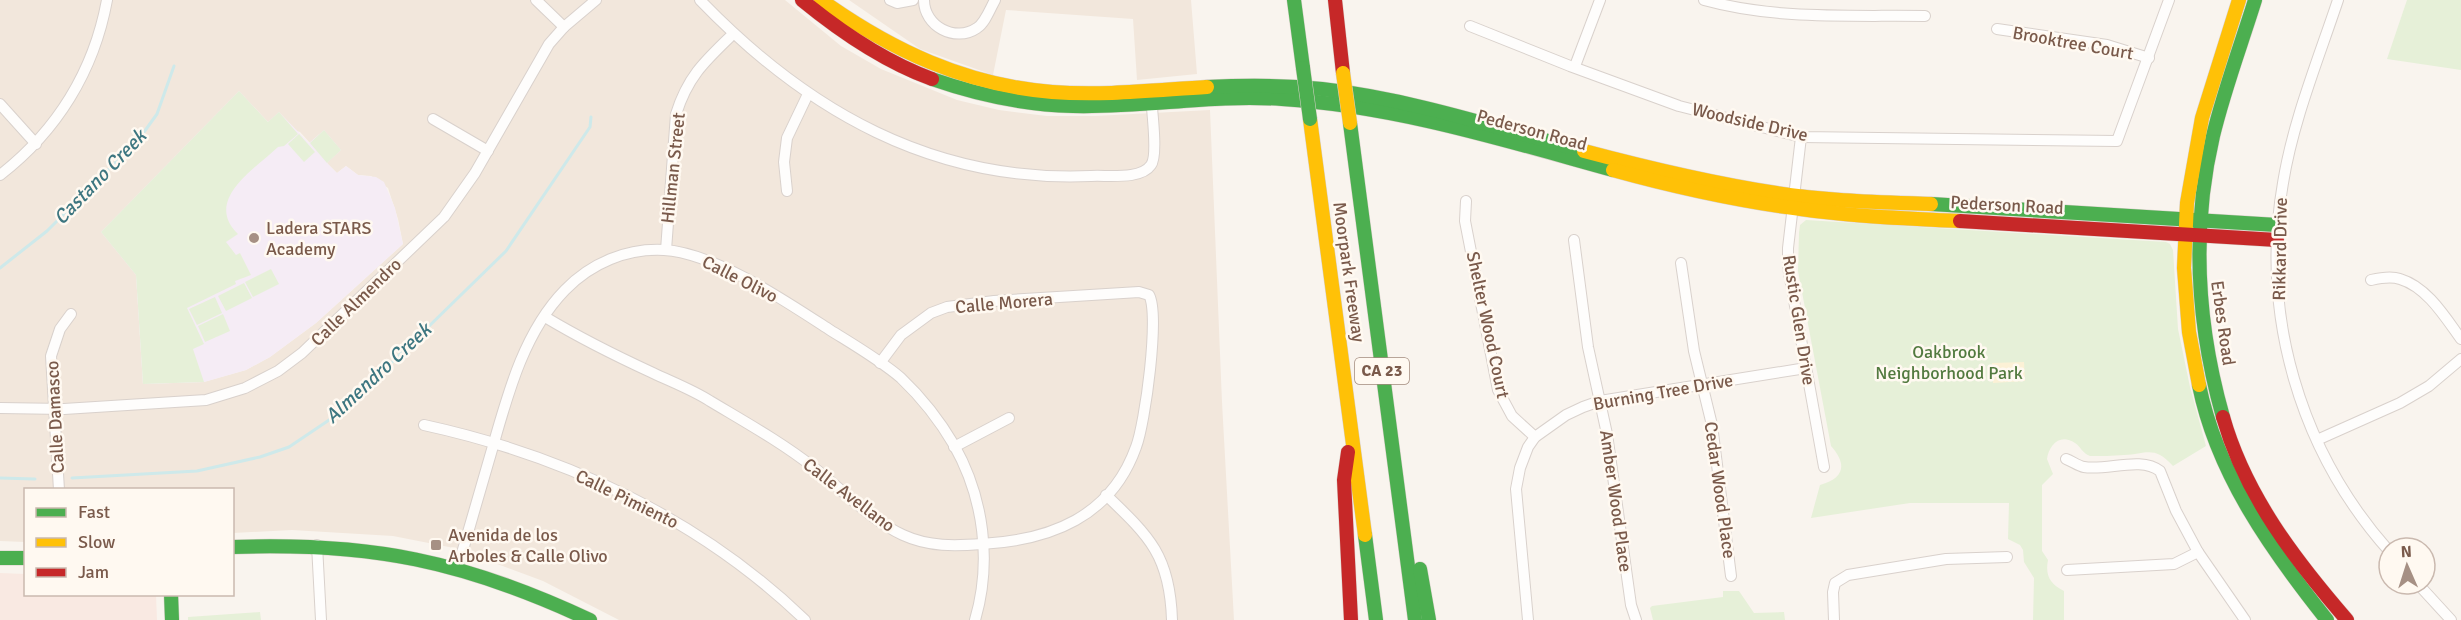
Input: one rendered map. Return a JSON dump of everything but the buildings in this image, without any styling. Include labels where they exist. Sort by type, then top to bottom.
[{"type":"main road","name":"Pederson Road","points":[[802,0],[860,44],[915,73],[950,86],[992,97],[1048,105],[1151,96]]},
{"type":"main road","name":"Pederson Road","points":[[821,0],[867,33],[934,66],[971,78],[1022,89],[1151,96],[1266,98],[1375,111],[1468,131],[1693,190],[1793,201],[2200,219],[2277,225]]},
{"type":"main road","name":"Moorpark Freeway","points":[[1294,0],[1376,620]]},
{"type":"main road","name":"Moorpark Freeway","points":[[1335,0],[1415,620]]},
{"type":"main road","name":"Erbes Road","points":[[2239,0],[2198,134],[2184,234],[2184,284],[2190,341],[2208,418],[2228,472],[2255,525],[2285,571],[2327,620]]},
{"type":"main road","name":"Erbes Road","points":[[2256,0],[2214,134],[2206,173],[2200,219],[2200,295],[2204,335],[2212,378],[2233,443],[2260,503],[2315,584],[2347,620]]},
{"type":"main road","name":"Pederson Road","points":[[1793,201],[1844,214],[2277,240]]},
{"type":"main road","points":[[1382,370],[1429,620]]},
{"type":"main road","points":[[1351,620],[1344,480],[1352,429]]},
{"type":"main road","points":[[234,547],[318,545],[398,554],[458,567],[519,586],[590,620]]},
{"type":"main road","points":[[0,558],[24,558]]},
{"type":"main road","points":[[171,596],[172,620]]},
{"type":"street","points":[[0,175],[36,144],[62,113],[87,68],[97,42],[107,0]]},
{"type":"street","points":[[536,0],[564,27]]},
{"type":"street","name":"Calle Almendro","points":[[0,408],[54,410],[206,400],[245,388],[278,371],[302,353],[444,217],[488,151],[535,65],[564,27],[596,0]]},
{"type":"street","points":[[700,0],[733,34],[808,94],[854,121],[908,147],[985,169],[1048,177],[1135,174],[1146,171],[1153,163],[1155,151],[1151,96]]},
{"type":"street","points":[[890,0],[904,3],[913,0]]},
{"type":"street","points":[[924,0],[929,18],[938,28],[952,33],[969,32],[980,27],[995,0]]},
{"type":"street","points":[[1575,66],[1600,0]]},
{"type":"street","points":[[1704,0],[1753,11],[1799,15],[1925,16]]},
{"type":"street","points":[[2149,58],[2169,0]]},
{"type":"street","name":"Rikkard Drive","points":[[2338,0],[2295,132],[2283,183],[2277,225],[2277,278],[2283,337],[2293,381],[2317,440],[2346,497],[2377,536]]},
{"type":"street","name":"Woodside Drive","points":[[1470,26],[1679,106],[1801,136],[2117,141],[2149,58]]},
{"type":"street","name":"Brooktree Court","points":[[1997,28],[2107,45],[2149,58]]},
{"type":"street","name":"Hillman Street","points":[[666,250],[676,114],[679,104],[693,74],[733,34]]},
{"type":"street","points":[[787,191],[784,162],[787,138],[808,94]]},
{"type":"street","points":[[0,104],[36,144]]},
{"type":"street","points":[[433,119],[488,151]]},
{"type":"street","name":"Rustic Glen Drive","points":[[1801,136],[1788,267],[1824,466]]},
{"type":"street","name":"Shelter Wood Court","points":[[1466,201],[1465,221],[1498,390],[1512,416],[1535,437]]},
{"type":"street","name":"Amber Wood Place","points":[[1574,240],[1588,347],[1607,434],[1630,605],[1636,620]]},
{"type":"street","name":"Calle Olivo","points":[[458,567],[514,378],[545,317],[565,290],[602,262],[630,253],[666,250],[706,260],[805,314],[901,378],[933,414],[954,447],[975,495],[983,544],[982,588],[975,620]]},
{"type":"street","name":"Cedar Wood Place","points":[[1681,263],[1694,351],[1712,425],[1731,576]]},
{"type":"street","points":[[2371,280],[2400,279],[2419,290],[2437,307],[2461,339]]},
{"type":"street","name":"Calle Morera","points":[[880,363],[901,335],[931,313],[947,307],[979,302],[1139,292],[1149,295]]},
{"type":"street","name":"Calle Avellano","points":[[545,317],[586,342],[707,399],[812,466],[888,528],[918,542],[935,545],[983,544],[1037,538],[1060,529],[1078,519],[1106,495],[1129,464],[1144,420],[1153,324],[1153,308],[1149,295]]},
{"type":"street","name":"Calle Damasco","points":[[58,488],[51,356],[60,329],[71,314]]},
{"type":"street","points":[[2317,440],[2400,403],[2429,386],[2461,359]]},
{"type":"street","name":"Burning Tree Drive","points":[[1528,620],[1516,489],[1520,468],[1528,447],[1535,437],[1566,415],[1600,401],[1806,368]]},
{"type":"street","points":[[954,447],[1009,418]]},
{"type":"street","name":"Calle Pimiento","points":[[424,425],[494,443],[613,488],[661,511],[703,537],[762,581],[805,620]]},
{"type":"street","points":[[2066,459],[2084,467],[2143,464],[2154,466],[2164,477],[2176,511],[2198,552],[2245,620]]},
{"type":"street","points":[[1106,495],[1142,530],[1158,553],[1167,573],[1172,620]]},
{"type":"street","points":[[318,545],[321,620]]},
{"type":"street","points":[[2067,570],[2174,564],[2198,552]]},
{"type":"street","points":[[1834,620],[1835,583],[1848,574],[1946,559],[2007,557]]},
{"type":"street","points":[[2429,596],[2451,620]]},
{"type":"shaded area","points":[[0,0],[785,0],[841,46],[881,69],[957,100],[999,110],[1047,116],[1210,110],[1234,620],[619,620],[543,581],[454,548],[393,536],[292,530],[234,533],[234,488],[24,488],[24,542],[0,541]],"holes":[[[254,107],[268,122],[300,132],[310,143],[323,131],[327,163],[337,173],[346,166],[358,175],[371,176],[388,188],[403,244],[316,323],[270,357],[246,370],[204,382],[143,384],[136,275]]]},
{"type":"shaded area","points":[[849,0],[1191,0],[1197,74],[1137,80],[1133,19],[1006,10],[993,75],[920,49]]},
{"type":"shaded area","name":"Ladera STARS Academy","points":[[239,91],[268,122],[279,112],[309,143],[324,130],[341,150],[327,163],[337,173],[346,166],[358,175],[376,177],[384,182],[395,208],[403,244],[316,323],[270,357],[246,370],[204,382],[143,384],[136,275],[101,232]]},
{"type":"shaded area","points":[[0,573],[24,574],[24,596],[156,596],[157,620],[0,620]]},
{"type":"green space","points":[[2407,0],[2461,0],[2461,70],[2387,59]]},
{"type":"green space","points":[[239,91],[268,122],[279,112],[298,134],[284,146],[278,147],[246,175],[229,197],[226,209],[229,221],[238,234],[226,242],[236,255],[240,253],[251,275],[235,281],[236,284],[187,308],[204,344],[193,349],[204,382],[143,384],[136,275],[101,232]]},
{"type":"green space","points":[[324,130],[341,150],[327,163],[310,143]]},
{"type":"green space","points":[[299,134],[315,152],[304,162],[288,144]]},
{"type":"green space","name":"Oakbrook Neighborhood Park","points":[[1806,220],[2170,244],[2173,250],[2178,329],[2190,387],[2206,446],[2173,466],[2161,455],[2150,452],[2090,456],[2070,440],[2060,440],[2053,445],[2047,459],[2053,474],[2042,485],[2042,551],[2048,560],[2047,571],[2050,579],[2064,591],[2064,620],[2033,620],[2034,578],[2024,562],[2020,545],[2008,539],[2009,503],[1910,503],[1811,518],[1820,485],[1839,474],[1841,464],[1831,446],[1798,271],[1800,225]]},
{"type":"green space","points":[[271,269],[279,284],[253,297],[245,282]]},
{"type":"green space","points":[[244,283],[252,298],[226,311],[218,296]]},
{"type":"green space","points":[[215,297],[222,313],[197,325],[189,309]]},
{"type":"green space","points":[[223,314],[230,331],[205,342],[198,326]]},
{"type":"green space","points":[[1723,591],[1739,591],[1754,613],[1784,612],[1785,620],[1653,620],[1650,608],[1652,606],[1723,597]]},
{"type":"green space","points":[[260,612],[261,620],[188,620],[188,617]]},
{"type":"sand","points":[[2024,362],[2025,381],[1993,383],[1992,363]]},
{"type":"waterway","name":"Castano Creek","points":[[0,268],[47,231],[139,139],[157,114],[174,66]]},
{"type":"waterway","name":"Almendro Creek","points":[[72,478],[197,471],[260,457],[289,447],[341,412],[506,251],[590,127],[591,117]]},
{"type":"waterway","name":"Almendro Creek","points":[[0,478],[35,479]]},
{"type":"traffic: fast","points":[[1294,0],[1303,68]]},
{"type":"traffic: fast","points":[[2223,417],[2207,348],[2203,312],[2200,277],[2202,207],[2206,171],[2217,119],[2255,0]]},
{"type":"traffic: fast","points":[[1303,68],[1310,119]]},
{"type":"traffic: fast","points":[[932,79],[967,90],[1037,104],[1099,106],[1230,98],[1324,103],[1449,126],[1613,170]]},
{"type":"traffic: fast","points":[[1207,87],[1279,86],[1355,94],[1454,115],[1584,151]]},
{"type":"traffic: fast","points":[[1350,123],[1415,620]]},
{"type":"traffic: fast","points":[[1931,204],[2277,225]]},
{"type":"traffic: fast","points":[[2199,385],[2207,418],[2219,450],[2249,510],[2286,567],[2327,620]]},
{"type":"traffic: fast","points":[[1365,535],[1376,620]]},
{"type":"traffic: fast","points":[[234,547],[329,548],[373,552],[416,560],[500,583],[590,620]]},
{"type":"traffic: fast","points":[[0,558],[24,558]]},
{"type":"traffic: fast","points":[[1420,569],[1429,620]]},
{"type":"traffic: fast","points":[[171,596],[172,620]]},
{"type":"traffic: slow","points":[[821,0],[847,18],[902,49],[930,62],[989,82],[1020,88],[1071,93],[1207,87]]},
{"type":"traffic: slow","points":[[2199,385],[2189,332],[2184,268],[2187,203],[2202,118],[2239,0]]},
{"type":"traffic: slow","points":[[1343,73],[1350,123]]},
{"type":"traffic: slow","points":[[1310,119],[1365,535]]},
{"type":"traffic: slow","points":[[1584,151],[1680,175],[1795,196],[1931,204]]},
{"type":"traffic: slow","points":[[1613,170],[1670,185],[1757,203],[1859,215],[1960,221]]},
{"type":"traffic: jam","points":[[802,0],[863,45],[896,64],[932,79]]},
{"type":"traffic: jam","points":[[1335,0],[1343,73]]},
{"type":"traffic: jam","points":[[1960,221],[2277,240]]},
{"type":"traffic: jam","points":[[2223,417],[2244,473],[2258,500],[2291,550],[2347,620]]},
{"type":"traffic: jam","points":[[1348,452],[1344,480],[1351,620]]},
{"type":"place","name":"Ladera STARS Academy","points":[[254,238]]},
{"type":"place","name":"Avenida de los Arboles & Calle Olivo","points":[[436,545]]}]
